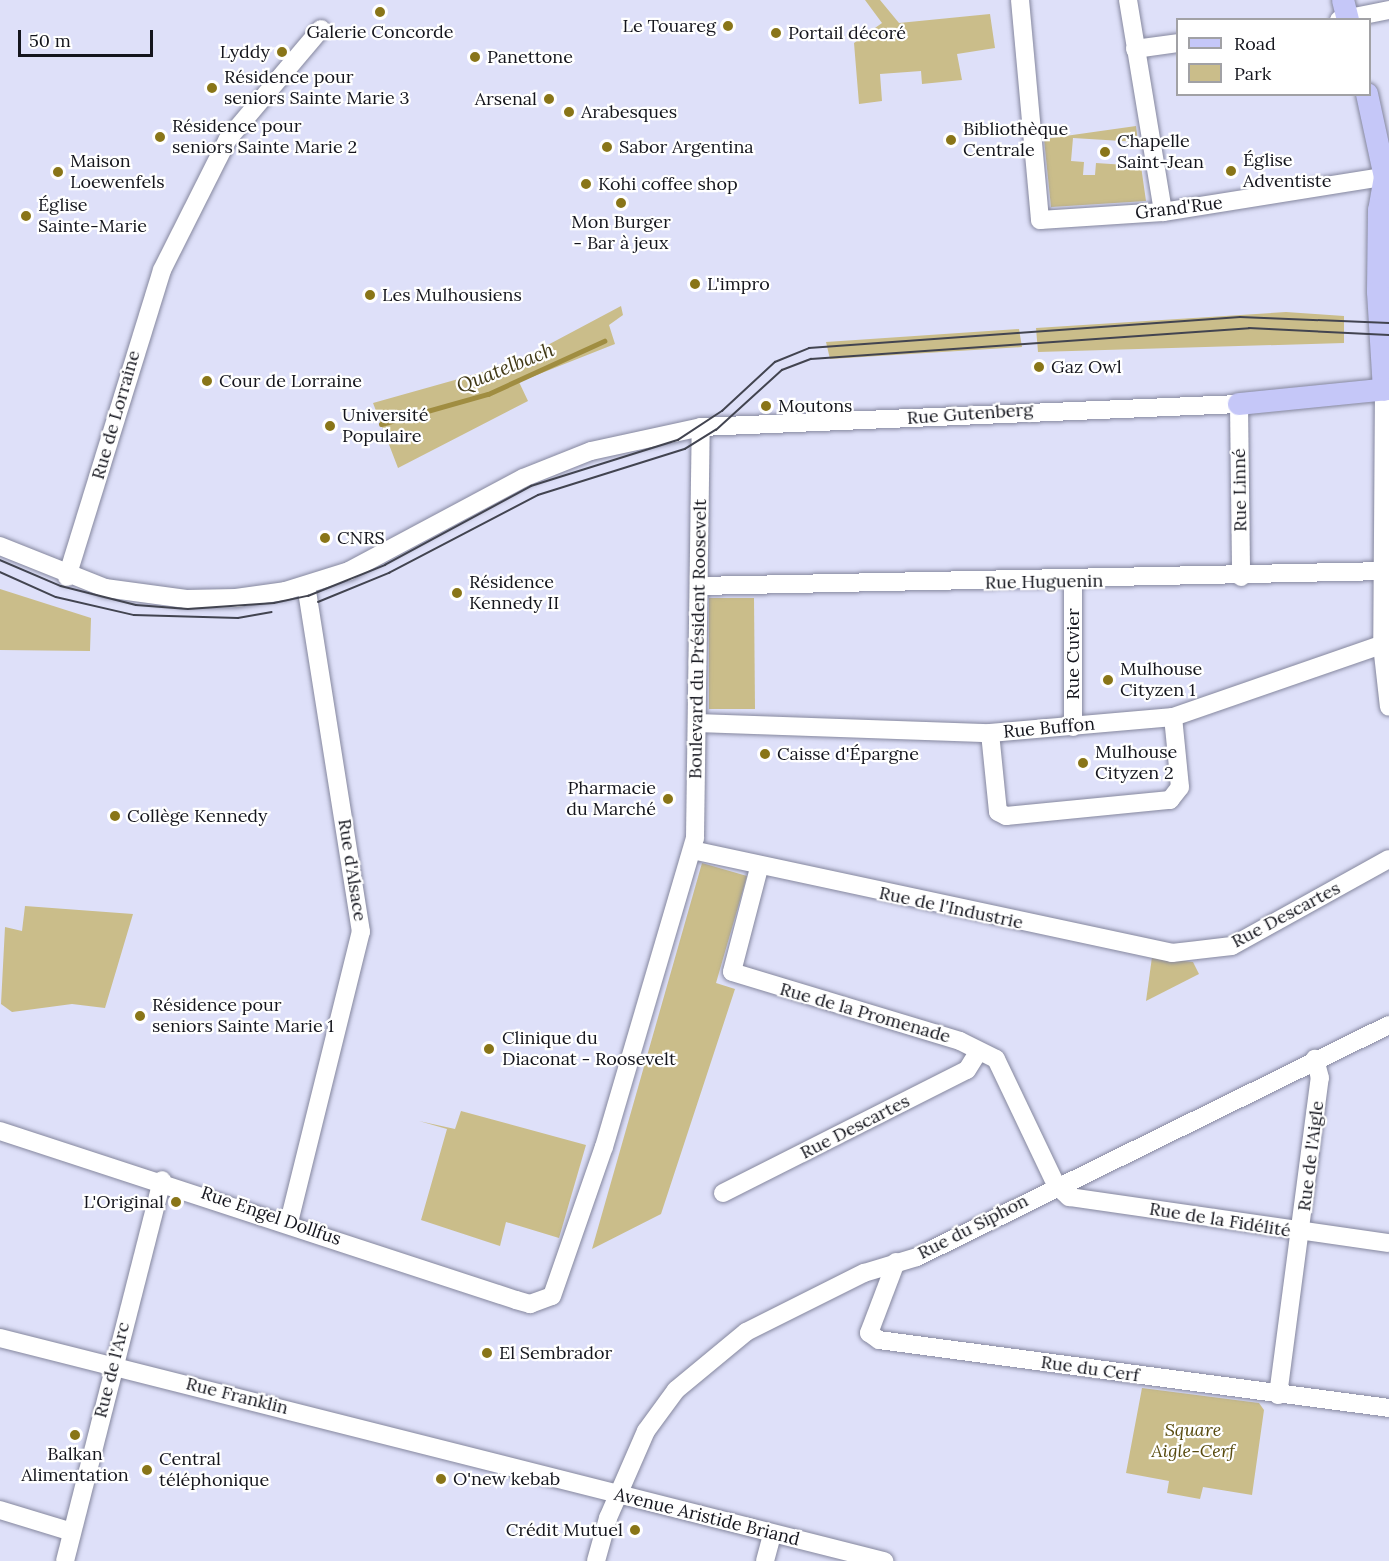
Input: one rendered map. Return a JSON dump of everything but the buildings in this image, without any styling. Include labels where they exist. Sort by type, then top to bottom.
[{"type":"main road","points":[[1239,404],[1388,388],[1378,280],[1388,178],[1368,96]]},
{"type":"street","name":"Grand'Rue","points":[[1020,0],[1040,220],[1163,212],[1388,178]]},
{"type":"street","points":[[1128,0],[1163,212]]},
{"type":"street","points":[[1344,14],[1389,10]]},
{"type":"street","name":"Rue de Lorraine","points":[[67,577],[142,327],[170,255],[228,139],[321,29]]},
{"type":"street","points":[[1136,49],[1176,43]]},
{"type":"street","points":[[1388,388],[1386,644],[1389,707]]},
{"type":"street","name":"Rue Gutenberg","points":[[0,546],[67,577],[105,588],[186,599],[236,598],[306,585],[381,556],[523,478],[591,451],[701,427],[1239,404]]},
{"type":"street","name":"Rue Linné","points":[[1239,404],[1241,577]]},
{"type":"street","name":"Boulevard du Président Roosevelt","points":[[542,1303],[559,1285],[692,850],[697,723],[701,427]]},
{"type":"street","name":"Rue Huguenin","points":[[699,586],[1073,582],[1386,571]]},
{"type":"street","name":"Rue Cuvier","points":[[1073,582],[1073,727]]},
{"type":"street","name":"Rue d'Alsace","points":[[289,1222],[361,932],[306,585]]},
{"type":"street","name":"Rue Buffon","points":[[697,723],[990,733],[1173,717],[1386,644]]},
{"type":"street","points":[[990,733],[998,812],[1006,816],[1170,800],[1180,787],[1173,717]]},
{"type":"street","points":[[692,850],[759,868]]},
{"type":"street","name":"Rue Descartes","points":[[1143,948],[1172,953],[1232,946],[1389,859]]},
{"type":"street","name":"Rue de l'Industrie","points":[[759,868],[1143,948]]},
{"type":"street","name":"Rue de la Promenade","points":[[759,868],[732,972],[979,1051],[996,1059],[1056,1185]]},
{"type":"street","name":"Rue du Siphon","points":[[596,1561],[610,1493],[646,1431],[676,1390],[712,1356],[746,1332],[896,1262],[917,1257],[1056,1185],[1389,1025]]},
{"type":"street","name":"Rue Descartes","points":[[723,1193],[967,1070],[979,1051]]},
{"type":"street","name":"Rue de l'Aigle","points":[[1278,1395],[1302,1232],[1320,1078],[1315,1059]]},
{"type":"street","name":"Rue Engel Dollfus","points":[[0,1131],[162,1180],[516,1300],[542,1303]]},
{"type":"street","name":"Rue de l'Arc","points":[[65,1561],[162,1180]]},
{"type":"street","name":"Rue de la Fidélité","points":[[1056,1185],[1069,1197],[1389,1243]]},
{"type":"street","name":"Rue du Cerf","points":[[896,1262],[869,1333],[879,1340],[1389,1408]]},
{"type":"street","name":"Rue Franklin","points":[[0,1338],[504,1464]]},
{"type":"street","name":"Avenue Aristide Briand","points":[[504,1464],[772,1535],[884,1561]]},
{"type":"street","points":[[0,1510],[72,1532]]},
{"type":"street","points":[[765,1561],[772,1535]]},
{"type":"green space","points":[[865,0],[880,0],[899,23],[990,14],[995,48],[957,54],[962,80],[922,84],[921,71],[880,74],[882,101],[859,104],[854,43],[882,23]]},
{"type":"green space","points":[[1136,126],[1138,142],[1073,138],[1071,161],[1084,162],[1083,175],[1095,175],[1096,163],[1141,166],[1146,201],[1051,207],[1044,139]]},
{"type":"green space","points":[[621,306],[623,315],[609,325],[615,344],[519,382],[528,401],[398,468],[373,403],[512,364]]},
{"type":"green space","points":[[1286,312],[1344,316],[1344,343],[1038,352],[1036,328]]},
{"type":"green space","points":[[1019,329],[1022,347],[830,359],[826,342]]},
{"type":"green space","points":[[0,589],[91,618],[90,651],[0,650]]},
{"type":"green space","points":[[709,598],[754,598],[755,709],[709,709]]},
{"type":"green space","points":[[702,863],[747,876],[716,983],[735,989],[661,1214],[592,1249]]},
{"type":"green space","points":[[25,906],[133,914],[105,1008],[72,1004],[12,1012],[1,1004],[5,927],[22,931]]},
{"type":"green space","points":[[1152,957],[1193,962],[1199,974],[1146,1001]]},
{"type":"green space","points":[[461,1111],[586,1145],[559,1238],[506,1222],[500,1246],[421,1220],[447,1129],[419,1121],[455,1129]]},
{"type":"green space","name":"Square Aigle-Cerf","points":[[1142,1388],[1259,1403],[1264,1410],[1252,1495],[1203,1487],[1200,1499],[1167,1493],[1169,1481],[1126,1473]]},
{"type":"waterway","name":"Quatelbach","points":[[381,424],[488,394],[604,341]]},
{"type":"tram line","points":[[0,560],[61,586],[136,605],[188,609],[274,603],[308,596],[385,565],[531,486],[678,440],[722,411],[775,362],[809,348],[1240,317],[1389,323]]},
{"type":"tram line","points":[[318,602],[389,573],[538,495],[685,449],[716,430],[782,370],[811,359],[1249,328],[1389,335]]},
{"type":"tram line","points":[[0,572],[56,597],[134,615],[238,618],[271,612]]},
{"type":"place","name":"Galerie Concorde","points":[[380,12]]},
{"type":"place","name":"Le Touareg","points":[[728,26]]},
{"type":"place","name":"Portail décoré","points":[[776,33]]},
{"type":"place","name":"Lyddy","points":[[282,52]]},
{"type":"place","name":"Panettone","points":[[475,57]]},
{"type":"place","name":"Résidence pour seniors Sainte Marie 3","points":[[212,88]]},
{"type":"place","name":"Arsenal","points":[[549,99]]},
{"type":"place","name":"Arabesques","points":[[569,112]]},
{"type":"place","name":"Résidence pour seniors Sainte Marie 2","points":[[160,137]]},
{"type":"place","name":"Bibliothèque Centrale","points":[[951,140]]},
{"type":"place","name":"Sabor Argentina","points":[[607,147]]},
{"type":"place","name":"Chapelle Saint-Jean","points":[[1105,152]]},
{"type":"place","name":"Église Adventiste","points":[[1231,171]]},
{"type":"place","name":"Maison Loewenfels","points":[[58,172]]},
{"type":"place","name":"Kohi coffee shop","points":[[586,184]]},
{"type":"place","name":"Mon Burger - Bar à jeux","points":[[621,203]]},
{"type":"place","name":"Église Sainte-Marie","points":[[26,216]]},
{"type":"place","name":"L'impro","points":[[695,284]]},
{"type":"place","name":"Les Mulhousiens","points":[[370,295]]},
{"type":"place","name":"Gaz Owl","points":[[1039,367]]},
{"type":"place","name":"Cour de Lorraine","points":[[207,381]]},
{"type":"place","name":"Moutons","points":[[766,406]]},
{"type":"place","name":"Université Populaire","points":[[330,426]]},
{"type":"place","name":"CNRS","points":[[325,538]]},
{"type":"place","name":"Résidence Kennedy II","points":[[457,593]]},
{"type":"place","name":"Mulhouse Cityzen 1","points":[[1108,680]]},
{"type":"place","name":"Caisse d'Épargne","points":[[765,754]]},
{"type":"place","name":"Mulhouse Cityzen 2","points":[[1083,763]]},
{"type":"place","name":"Pharmacie du Marché","points":[[668,799]]},
{"type":"place","name":"Collège Kennedy","points":[[115,816]]},
{"type":"place","name":"Résidence pour seniors Sainte Marie 1","points":[[140,1016]]},
{"type":"place","name":"Clinique du Diaconat - Roosevelt","points":[[489,1049]]},
{"type":"place","name":"L'Original","points":[[176,1202]]},
{"type":"place","name":"El Sembrador","points":[[487,1353]]},
{"type":"place","name":"Balkan Alimentation","points":[[75,1435]]},
{"type":"place","name":"Central téléphonique","points":[[147,1470]]},
{"type":"place","name":"O'new kebab","points":[[441,1479]]},
{"type":"place","name":"Crédit Mutuel","points":[[635,1530]]}]
